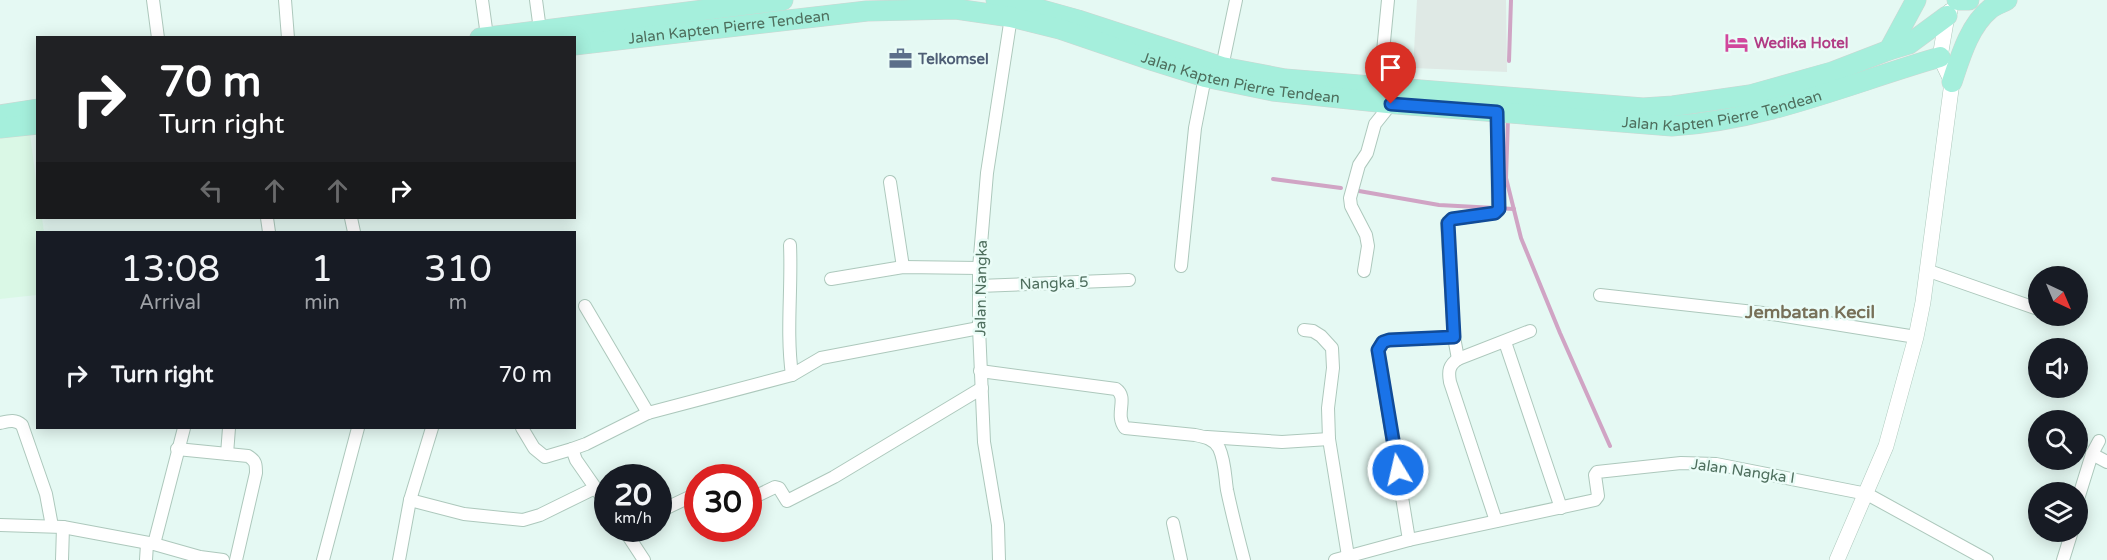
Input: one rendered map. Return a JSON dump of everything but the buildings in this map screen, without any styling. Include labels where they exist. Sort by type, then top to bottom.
[{"type":"main road","name":"Jalan Kapten Pierre Tendean","points":[[492,36],[783,0]]},
{"type":"main road","name":"Jalan Kapten Pierre Tendean","points":[[996,0],[1013,2],[1078,20],[1214,72],[1273,91],[1383,98],[1643,108],[1750,95],[1832,72],[1909,44],[1952,8]]},
{"type":"main road","points":[[1889,50],[1916,0]]},
{"type":"main road","points":[[1952,8],[1969,0]]},
{"type":"main road","points":[[1952,82],[1962,54],[1976,26],[1990,9],[2007,0]]},
{"type":"main road","name":"Jalan Kapten Pierre Tendean","points":[[576,45],[867,11],[956,9],[1011,17],[1060,29],[1154,61],[1214,72]]},
{"type":"main road","points":[[666,15],[669,35]]},
{"type":"main road","name":"Jalan Kapten Pierre Tendean","points":[[1383,98],[1497,112],[1672,126],[1757,114],[1940,57]]},
{"type":"main road","points":[[0,115],[36,109]]},
{"type":"main road","points":[[0,129],[36,124]]},
{"type":"street","points":[[153,0],[158,36]]},
{"type":"street","points":[[285,0],[288,36]]},
{"type":"street","points":[[482,0],[484,36]]},
{"type":"street","points":[[536,0],[540,30]]},
{"type":"street","points":[[1181,266],[1195,128],[1236,0]]},
{"type":"street","points":[[1365,271],[1368,246],[1366,235],[1351,206],[1350,198],[1359,165],[1367,153],[1383,98],[1388,0]]},
{"type":"street","points":[[1837,560],[1886,446],[1916,337],[1929,271],[1952,82],[1940,57],[1952,8]]},
{"type":"street","name":"Jalan Nangka","points":[[999,560],[998,525],[984,442],[979,286],[987,172],[1011,17]]},
{"type":"street","points":[[1458,359],[1454,337],[1448,223],[1452,219],[1495,213],[1499,209],[1497,112]]},
{"type":"street","points":[[890,182],[903,267]]},
{"type":"street","points":[[790,245],[788,347],[792,375]]},
{"type":"street","points":[[831,279],[903,267],[980,268]]},
{"type":"street","points":[[1929,271],[2028,306]]},
{"type":"street","name":"Nangka 5","points":[[979,286],[1130,280]]},
{"type":"street","points":[[1600,295],[1772,314],[1916,337]]},
{"type":"street","points":[[585,306],[648,413]]},
{"type":"street","points":[[523,429],[534,448],[545,458],[586,444],[648,413],[792,375],[820,358],[979,328]]},
{"type":"street","points":[[1304,330],[1313,331],[1321,336],[1332,348],[1333,368],[1328,408],[1329,439],[1348,556]]},
{"type":"street","points":[[1496,521],[1450,382],[1450,366],[1458,359],[1530,331]]},
{"type":"street","points":[[1409,540],[1378,350],[1383,342],[1389,340],[1454,337]]},
{"type":"street","points":[[1335,560],[1409,540],[1561,508],[1505,342]]},
{"type":"street","points":[[980,371],[1116,389],[1122,397],[1119,413],[1121,424],[1125,428],[1282,442],[1329,439]]},
{"type":"street","points":[[762,493],[775,487],[779,488],[787,501],[834,477],[982,388]]},
{"type":"street","points":[[0,423],[12,420],[22,425],[57,526],[62,560]]},
{"type":"street","points":[[146,560],[184,429]]},
{"type":"street","points":[[227,453],[229,429]]},
{"type":"street","points":[[323,560],[358,429]]},
{"type":"street","points":[[399,560],[410,500],[432,429]]},
{"type":"street","points":[[1206,437],[1218,447],[1222,457],[1227,491],[1244,560]]},
{"type":"street","points":[[2083,482],[2092,454],[2099,441]]},
{"type":"street","points":[[572,448],[576,460],[594,487]]},
{"type":"street","points":[[177,449],[248,456],[256,463],[236,560]]},
{"type":"street","points":[[2092,454],[2107,462]]},
{"type":"street","name":"Jalan Nangka I","points":[[1561,508],[1597,499],[1595,474],[1681,463],[1716,464],[1867,494],[1988,560]]},
{"type":"street","points":[[410,500],[464,514],[523,520],[540,515],[594,488]]},
{"type":"street","points":[[1173,523],[1181,560]]},
{"type":"street","points":[[0,525],[57,526],[223,560]]},
{"type":"street","points":[[633,542],[644,560]]},
{"type":"street","points":[[2063,560],[2069,542]]},
{"type":"shaded area","points":[[1417,0],[1506,0],[1507,72],[1413,68]]},
{"type":"shaded area","points":[[29,127],[36,180],[36,219],[42,219],[44,231],[36,231],[36,295],[0,299],[0,132]]},
{"type":"waterway","points":[[1509,61],[1511,0]]},
{"type":"waterway","points":[[1508,118],[1506,178],[1521,238],[1610,446]]},
{"type":"waterway","points":[[1273,179],[1341,188]]},
{"type":"waterway","points":[[1359,191],[1439,205],[1514,209]]},
{"type":"place","name":"Wedika Hotel","points":[[1736,43]]},
{"type":"place","name":"Telkomsel","points":[[900,59]]},
{"type":"district","name":"Jembatan Kecil","points":[[1810,312]]},
{"type":"route","points":[[1391,104],[1497,112],[1499,209],[1495,213],[1452,219],[1448,223],[1454,337],[1389,340],[1383,342],[1378,350],[1398,470]]}]
